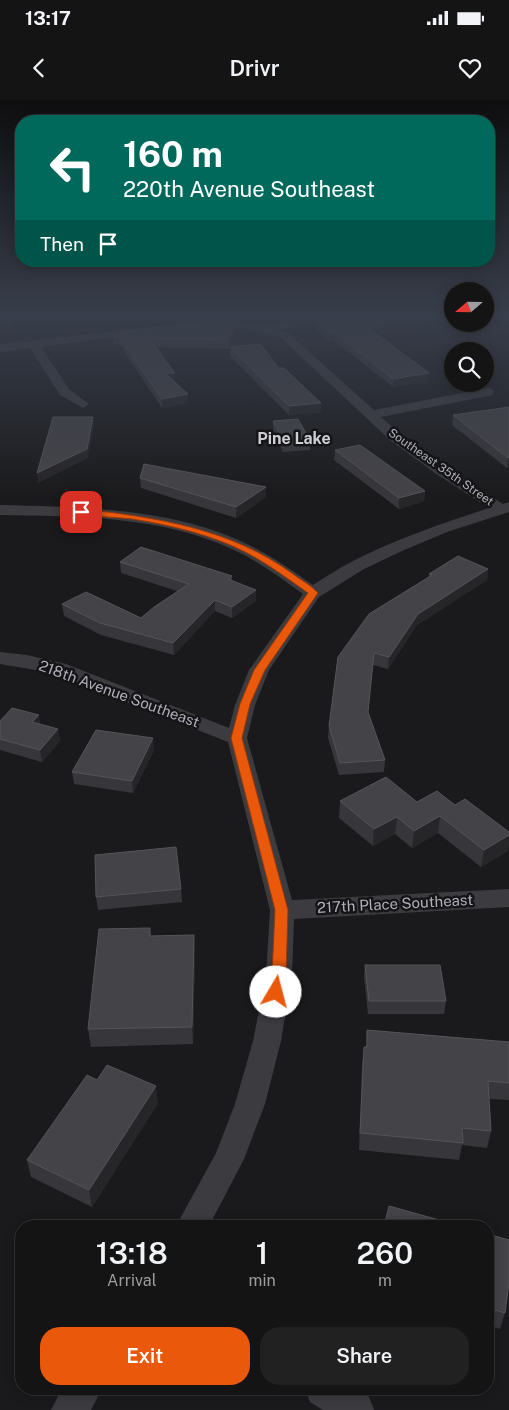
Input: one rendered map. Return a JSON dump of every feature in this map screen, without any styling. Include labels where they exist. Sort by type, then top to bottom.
[{"type":"street","points":[[54,376],[64,392],[83,404]]},
{"type":"street","name":"Southeast 35th Street","points":[[328,376],[395,437],[433,464],[505,508]]},
{"type":"street","points":[[370,415],[488,392]]},
{"type":"street","points":[[195,1220],[229,1159],[250,1104],[267,1041],[279,975],[282,910],[237,738],[245,704],[259,670],[313,593],[358,565],[396,548],[441,529],[505,508]]},
{"type":"street","points":[[0,510],[81,512],[132,517],[173,525],[212,536],[248,550],[278,567],[313,593]]},
{"type":"street","name":"218th Avenue Southeast","points":[[0,658],[27,661],[59,668],[237,738]]},
{"type":"street","name":"217th Place Southeast","points":[[282,910],[509,898]]},
{"type":"street","points":[[69,1410],[80,1395]]},
{"type":"street","points":[[333,1395],[356,1410]]},
{"type":"building","points":[[146,376],[168,376],[188,394],[162,399]]},
{"type":"building","points":[[259,376],[293,376],[321,403],[289,406]]},
{"type":"building","points":[[389,376],[410,376],[393,379]]},
{"type":"building","points":[[509,407],[508,458],[453,415]]},
{"type":"building","points":[[53,417],[93,417],[87,449],[37,473]]},
{"type":"building","points":[[298,419],[310,440],[284,442],[273,421]]},
{"type":"building","points":[[360,445],[425,491],[399,498],[335,450]]},
{"type":"building","points":[[144,464],[266,487],[236,507],[140,478]]},
{"type":"building","points":[[141,547],[232,576],[228,579],[256,590],[232,607],[215,600],[173,643],[100,623],[62,604],[86,592],[141,618],[189,584],[120,562]]},
{"type":"building","points":[[458,556],[488,569],[418,614],[389,657],[374,653],[368,712],[385,760],[340,763],[329,726],[338,657],[369,614],[432,575],[429,574]]},
{"type":"building","points":[[12,708],[39,715],[32,722],[58,729],[40,750],[0,739],[0,721]]},
{"type":"building","points":[[96,730],[153,738],[132,781],[72,772]]},
{"type":"building","points":[[386,777],[417,802],[437,791],[455,805],[465,799],[509,832],[509,835],[484,850],[440,816],[414,831],[397,817],[374,829],[340,801]]},
{"type":"building","points":[[176,847],[181,889],[96,897],[95,855]]},
{"type":"building","points":[[150,928],[150,936],[194,935],[192,1027],[88,1029],[99,929]]},
{"type":"building","points":[[365,965],[440,965],[446,1001],[369,1001]]},
{"type":"building","points":[[367,1030],[509,1042],[509,1083],[488,1081],[491,1131],[462,1128],[463,1143],[360,1133],[364,1047],[367,1047]]},
{"type":"building","points":[[107,1065],[156,1086],[89,1190],[27,1160],[87,1075],[97,1080]]},
{"type":"building","points":[[389,1206],[439,1220],[386,1220]]},
{"type":"building","points":[[494,1236],[509,1240],[509,1283],[505,1313],[494,1310]]},
{"type":"district","name":"Pine Lake","points":[[294,438]]},
{"type":"route","points":[[81,512],[132,517],[173,525],[212,536],[248,550],[278,567],[313,593],[259,670],[245,704],[237,738],[282,910],[279,975],[276,992]]}]
